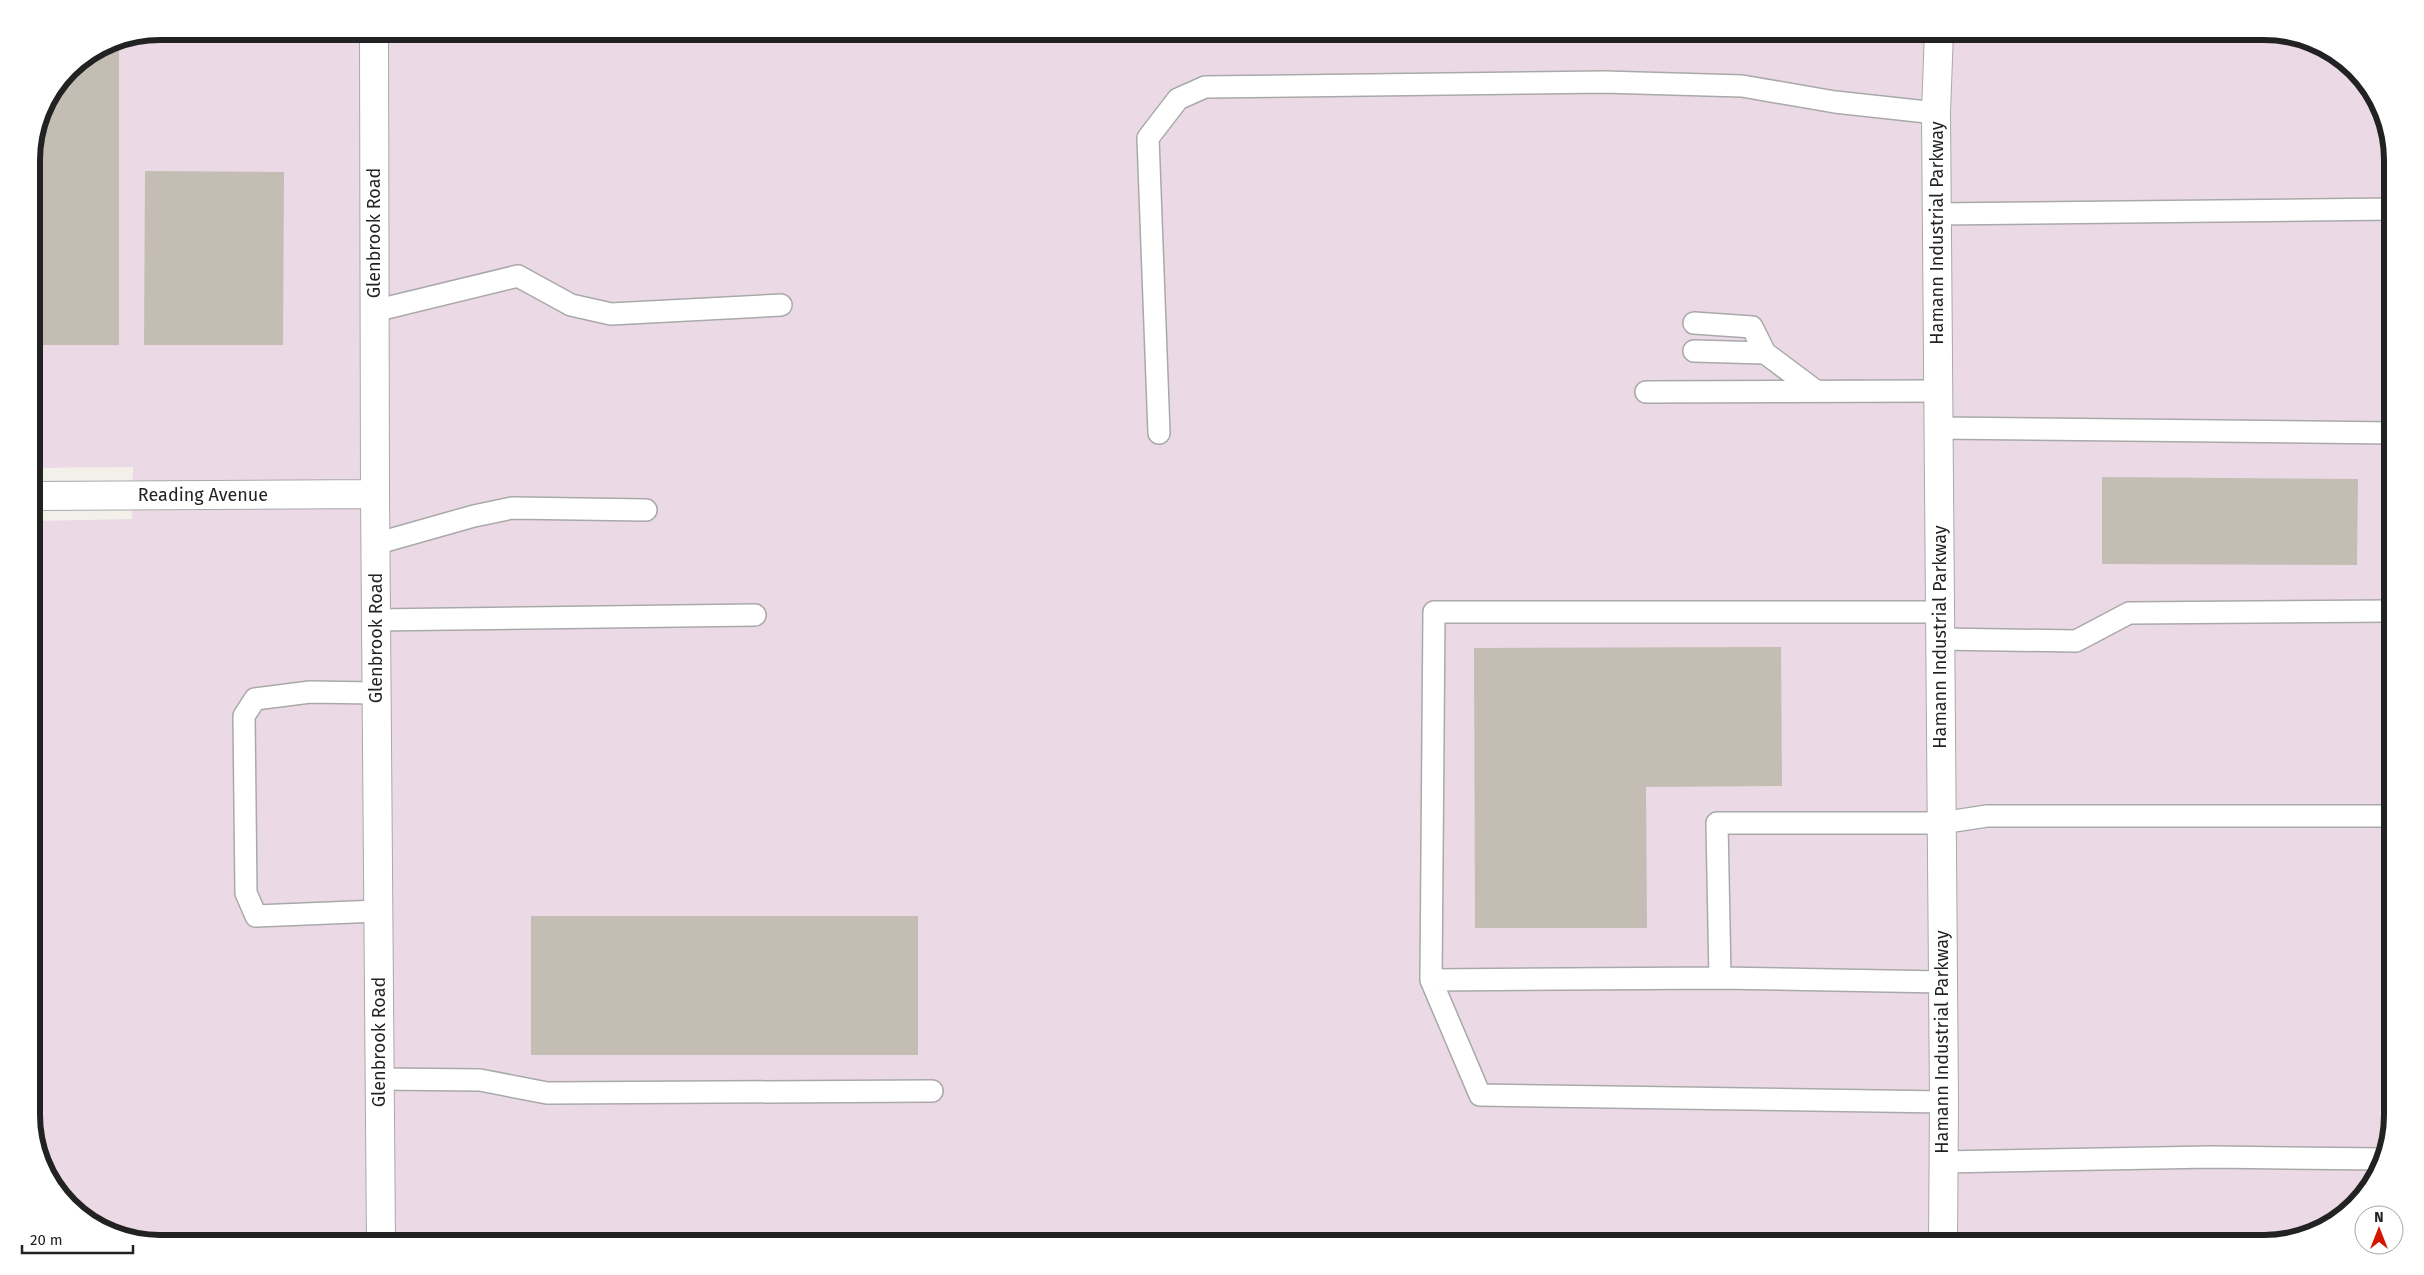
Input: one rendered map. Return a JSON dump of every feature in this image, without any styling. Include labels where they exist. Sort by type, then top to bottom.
[{"type":"street","name":"Glenbrook Road","points":[[374,40],[374,494],[381,1235]]},
{"type":"street","name":"Hamann Industrial Parkway","points":[[1939,40],[1936,113],[1944,1102],[1943,1235]]},
{"type":"street","name":"Reading Avenue","points":[[40,496],[374,494]]},
{"type":"lane","points":[[1159,433],[1148,138],[1178,99],[1205,87],[1604,82],[1742,86],[1835,102],[1936,113]]},
{"type":"lane","points":[[1937,214],[2384,209]]},
{"type":"lane","points":[[374,311],[518,276],[571,305],[611,314],[781,306]]},
{"type":"lane","points":[[1694,324],[1752,327],[1765,353],[1816,391]]},
{"type":"lane","points":[[1694,351],[1765,353]]},
{"type":"lane","points":[[1646,392],[1938,391]]},
{"type":"lane","points":[[1939,428],[2384,433]]},
{"type":"lane","points":[[375,544],[474,516],[512,508],[646,510]]},
{"type":"lane","points":[[1939,640],[2076,641],[2129,613],[2384,611]]},
{"type":"lane","points":[[1939,612],[1434,612],[1431,980],[1480,1095],[1944,1102]]},
{"type":"lane","points":[[376,620],[755,615]]},
{"type":"lane","points":[[376,694],[310,692],[255,699],[244,716],[246,893],[256,916],[378,911]]},
{"type":"lane","points":[[1720,978],[1717,823],[1941,823],[1987,816],[2384,816]]},
{"type":"lane","points":[[1431,980],[1720,978],[1942,982]]},
{"type":"lane","points":[[379,1079],[480,1080],[547,1093],[932,1091]]},
{"type":"lane","points":[[1943,1162],[2211,1157],[2376,1159]]},
{"type":"shaded area","points":[[2272,40],[2303,46],[2331,60],[2364,93],[2378,121],[2384,152],[2384,1116],[2380,1146],[2372,1168],[2364,1182],[2337,1210],[2310,1226],[2280,1234],[2264,1235],[152,1235],[121,1229],[93,1215],[60,1182],[46,1154],[40,1123],[40,521],[132,519],[133,467],[40,468],[40,152],[44,129],[52,107],[60,93],[75,75],[107,52],[121,46],[144,41]]},
{"type":"building","points":[[119,47],[119,345],[40,345],[40,152],[49,114],[60,93],[75,75],[87,65]]},
{"type":"building","points":[[145,171],[284,172],[283,345],[144,345]]},
{"type":"building","points":[[2102,477],[2358,479],[2357,565],[2102,564]]},
{"type":"building","points":[[1781,647],[1782,786],[1646,787],[1647,928],[1475,928],[1474,648]]},
{"type":"building","points":[[531,916],[918,916],[918,1055],[531,1055]]}]
